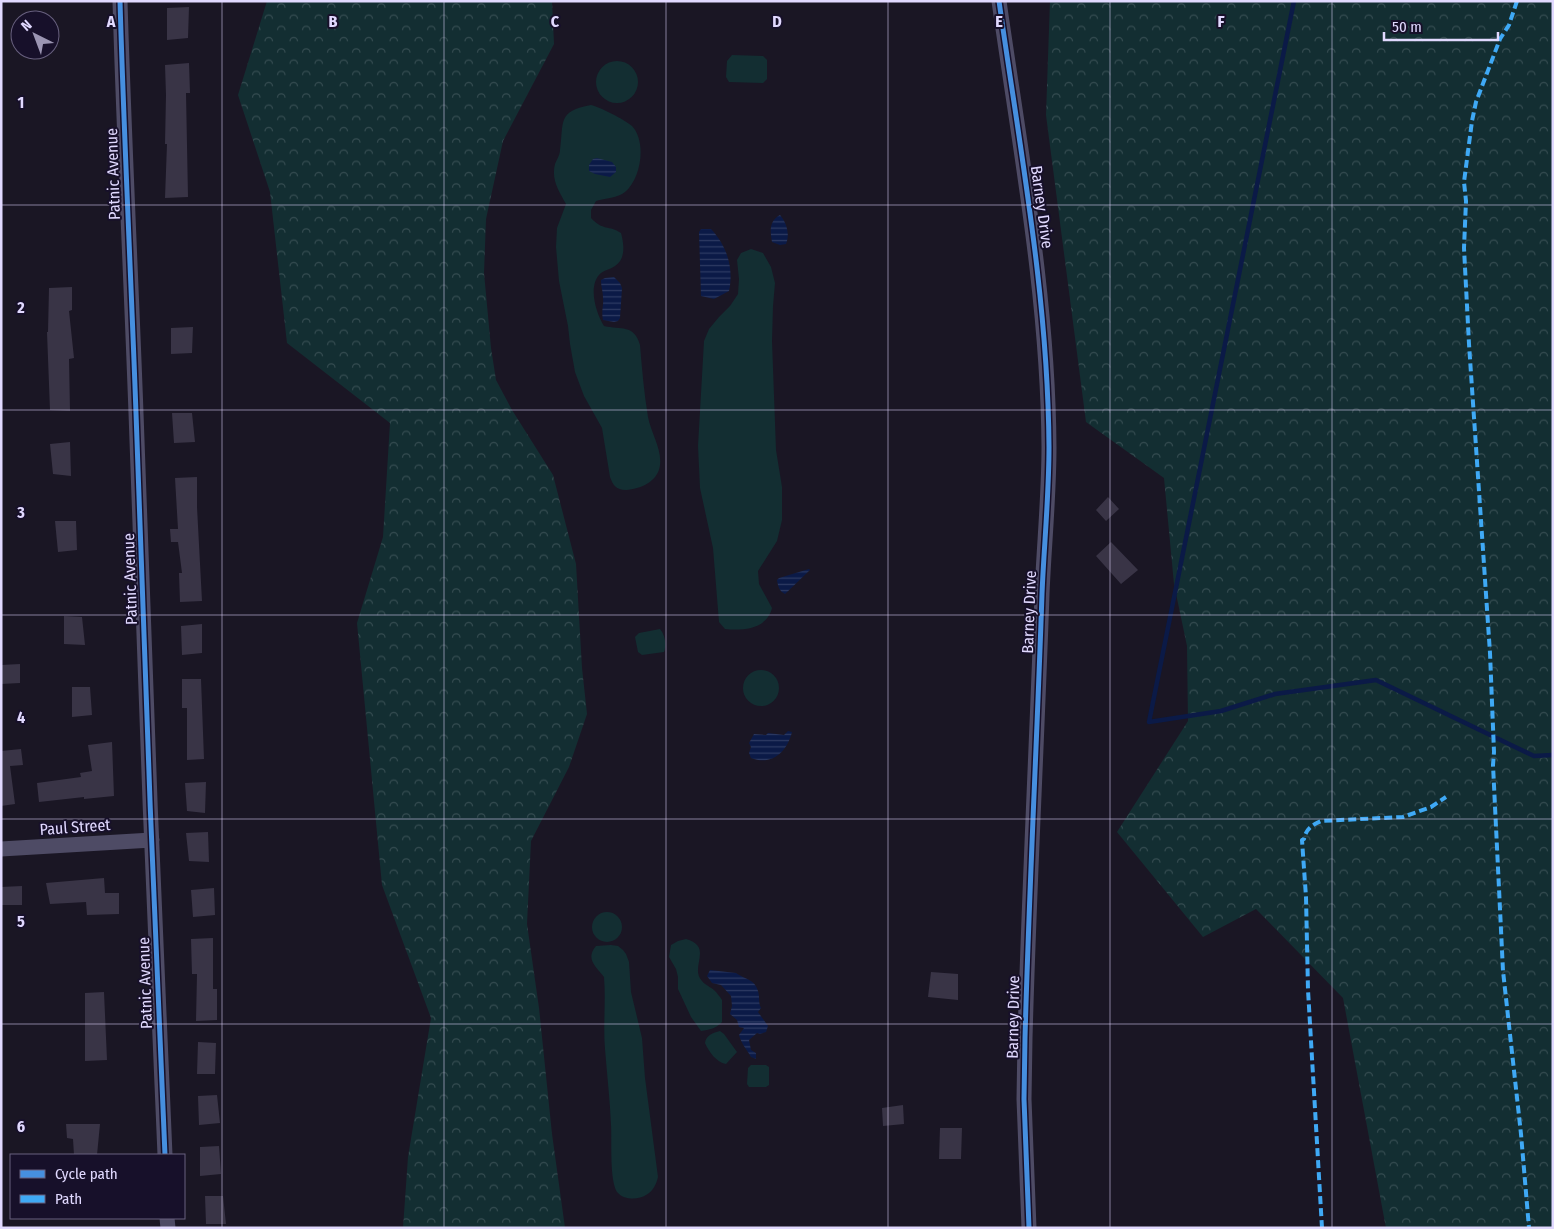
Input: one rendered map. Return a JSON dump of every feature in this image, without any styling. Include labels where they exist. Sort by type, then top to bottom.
[{"type":"street","name":"Patnic Avenue","points":[[120,1],[124,154],[165,1154]]},
{"type":"street","name":"Barney Drive","points":[[999,1],[1038,268],[1046,367],[1049,442],[1025,1038],[1024,1099],[1029,1228]]},
{"type":"street","name":"Paul Street","points":[[1,848],[152,840]]},
{"type":"green space","points":[[267,1],[552,1],[554,44],[503,141],[486,219],[484,273],[496,380],[512,410],[553,475],[576,564],[582,668],[587,714],[569,767],[531,841],[527,924],[565,1228],[403,1228],[408,1157],[431,1018],[382,885],[357,623],[383,537],[390,423],[287,343],[270,192],[238,95]]},
{"type":"green space","points":[[1050,1],[1553,1],[1553,1228],[1386,1228],[1343,998],[1256,909],[1203,937],[1117,832],[1188,721],[1187,646],[1174,584],[1164,478],[1086,422],[1046,115]]},
{"type":"green space","points":[[732,55],[763,56],[767,60],[767,79],[763,83],[729,82],[726,77],[727,61]]},
{"type":"green space","points":[[621,61],[629,64],[635,70],[638,82],[635,94],[629,100],[613,103],[605,100],[599,94],[596,78],[599,70],[605,64]]},
{"type":"green space","points":[[591,105],[624,120],[632,126],[637,133],[641,150],[638,170],[631,186],[619,196],[596,201],[591,210],[591,218],[595,222],[621,233],[623,255],[619,263],[601,273],[597,278],[594,285],[594,299],[604,326],[630,331],[637,338],[640,345],[648,417],[660,459],[659,471],[648,484],[626,490],[617,488],[611,480],[602,428],[584,396],[575,372],[559,281],[556,247],[557,228],[566,204],[555,180],[555,164],[560,152],[564,119],[567,114]]},
{"type":"green space","points":[[751,249],[763,253],[771,267],[775,283],[772,341],[776,450],[782,487],[782,520],[777,541],[758,571],[759,584],[772,608],[769,615],[760,624],[753,627],[732,630],[725,629],[719,622],[713,548],[700,488],[698,446],[704,341],[709,329],[738,294],[737,260],[741,253]]},
{"type":"green space","points":[[660,629],[665,640],[664,652],[642,655],[638,652],[635,637],[639,633]]},
{"type":"green space","points":[[761,670],[774,675],[779,688],[774,701],[761,706],[748,701],[743,688],[748,675]]},
{"type":"green space","points":[[607,912],[618,916],[622,927],[618,938],[607,942],[596,938],[592,927],[596,916]]},
{"type":"green space","points":[[686,939],[694,943],[700,952],[699,976],[722,1000],[722,1022],[707,1030],[701,1031],[691,1017],[678,989],[676,969],[669,957],[671,945]]},
{"type":"green space","points":[[596,946],[618,946],[623,950],[629,962],[631,992],[642,1038],[645,1078],[658,1177],[651,1192],[643,1197],[636,1198],[624,1197],[618,1193],[615,1188],[612,1171],[611,1116],[604,1040],[604,977],[593,963],[591,955]]},
{"type":"green space","points":[[720,1031],[737,1052],[726,1064],[713,1056],[705,1043],[708,1036]]},
{"type":"green space","points":[[751,1065],[766,1065],[769,1067],[769,1085],[766,1087],[749,1087],[747,1084],[748,1068]]},
{"type":"water","points":[[597,158],[612,162],[616,167],[616,172],[610,177],[589,171],[589,165],[593,159]]},
{"type":"water","points":[[780,215],[786,225],[788,237],[786,244],[780,245],[772,242],[771,230],[772,223]]},
{"type":"water","points":[[701,229],[711,229],[717,236],[725,250],[730,266],[729,291],[714,299],[701,296],[699,232]]},
{"type":"water","points":[[614,277],[622,288],[620,318],[614,322],[603,320],[601,280]]},
{"type":"water","points":[[809,569],[785,594],[780,590],[777,580],[779,578]]},
{"type":"water","points":[[788,731],[792,732],[790,739],[778,756],[766,760],[751,758],[749,743],[754,734],[784,735]]},
{"type":"water","points":[[710,970],[736,973],[757,987],[761,1008],[758,1012],[768,1026],[766,1032],[757,1033],[749,1040],[751,1050],[756,1053],[756,1059],[751,1057],[740,1038],[739,1035],[744,1028],[739,1027],[737,1020],[730,1014],[732,1006],[731,996],[721,985],[712,983],[707,976]]},
{"type":"building","points":[[189,7],[188,38],[167,40],[167,8]]},
{"type":"building","points":[[189,63],[190,93],[186,93],[188,197],[165,198],[167,144],[165,144],[165,65]]},
{"type":"building","points":[[72,287],[72,310],[69,311],[74,358],[69,359],[70,411],[50,410],[47,332],[49,288]]},
{"type":"building","points":[[193,327],[192,353],[171,354],[171,328]]},
{"type":"building","points":[[172,413],[192,413],[195,442],[174,443]]},
{"type":"building","points":[[70,442],[71,476],[53,474],[50,444]]},
{"type":"building","points":[[197,477],[202,601],[180,602],[179,573],[182,573],[178,542],[171,542],[170,529],[178,529],[175,478]]},
{"type":"building","points":[[1108,497],[1119,509],[1106,521],[1096,510]]},
{"type":"building","points":[[55,521],[76,521],[77,550],[58,552]]},
{"type":"building","points":[[1111,542],[1138,570],[1121,584],[1096,556]]},
{"type":"building","points":[[64,616],[82,617],[85,645],[64,644]]},
{"type":"building","points":[[202,624],[202,653],[182,655],[181,626]]},
{"type":"building","points":[[20,664],[20,683],[1,684],[1,665]]},
{"type":"building","points":[[182,679],[201,679],[204,759],[187,760],[187,708],[182,708]]},
{"type":"building","points":[[72,687],[90,687],[92,715],[72,717]]},
{"type":"building","points":[[112,742],[114,796],[39,802],[37,783],[81,777],[80,773],[92,771],[88,745]]},
{"type":"building","points":[[21,749],[23,765],[10,766],[15,804],[1,806],[1,751]]},
{"type":"building","points":[[206,782],[205,813],[187,811],[185,783]]},
{"type":"building","points":[[208,832],[209,862],[189,861],[186,833]]},
{"type":"building","points":[[104,878],[105,893],[119,893],[119,914],[87,915],[86,902],[50,904],[46,883]]},
{"type":"building","points":[[22,886],[22,905],[1,905],[1,887]]},
{"type":"building","points":[[214,888],[215,915],[193,917],[191,890]]},
{"type":"building","points":[[213,938],[213,989],[217,989],[217,1020],[196,1021],[197,974],[192,974],[191,939]]},
{"type":"building","points":[[931,972],[958,974],[958,1000],[928,997]]},
{"type":"building","points":[[104,992],[107,1060],[85,1061],[85,993]]},
{"type":"building","points":[[198,1042],[216,1043],[215,1074],[197,1074]]},
{"type":"building","points":[[217,1095],[220,1123],[199,1125],[198,1096]]},
{"type":"building","points":[[903,1105],[904,1124],[883,1126],[882,1108]]},
{"type":"building","points":[[66,1124],[100,1124],[97,1154],[74,1154],[73,1139],[67,1138]]},
{"type":"building","points":[[940,1128],[962,1128],[961,1159],[939,1159]]},
{"type":"building","points":[[219,1146],[221,1174],[200,1176],[200,1147]]},
{"type":"building","points":[[205,1196],[223,1196],[226,1224],[206,1224]]},
{"type":"waterway","points":[[1294,1],[1149,722],[1221,711],[1275,694],[1376,680],[1534,756],[1553,755]]},
{"type":"marked path","points":[[1517,1],[1509,25],[1500,39],[1476,102],[1464,182],[1466,201],[1464,248],[1490,653],[1493,765],[1503,971],[1521,1134],[1529,1228]]},
{"type":"marked path","points":[[1322,1228],[1308,990],[1306,897],[1302,840],[1310,828],[1321,821],[1403,817],[1431,807],[1446,797]]},
{"type":"cycle path","points":[[120,1],[165,1154]]},
{"type":"cycle path","points":[[999,1],[1032,224],[1044,335],[1049,447],[1025,1038],[1024,1099],[1029,1228]]}]
